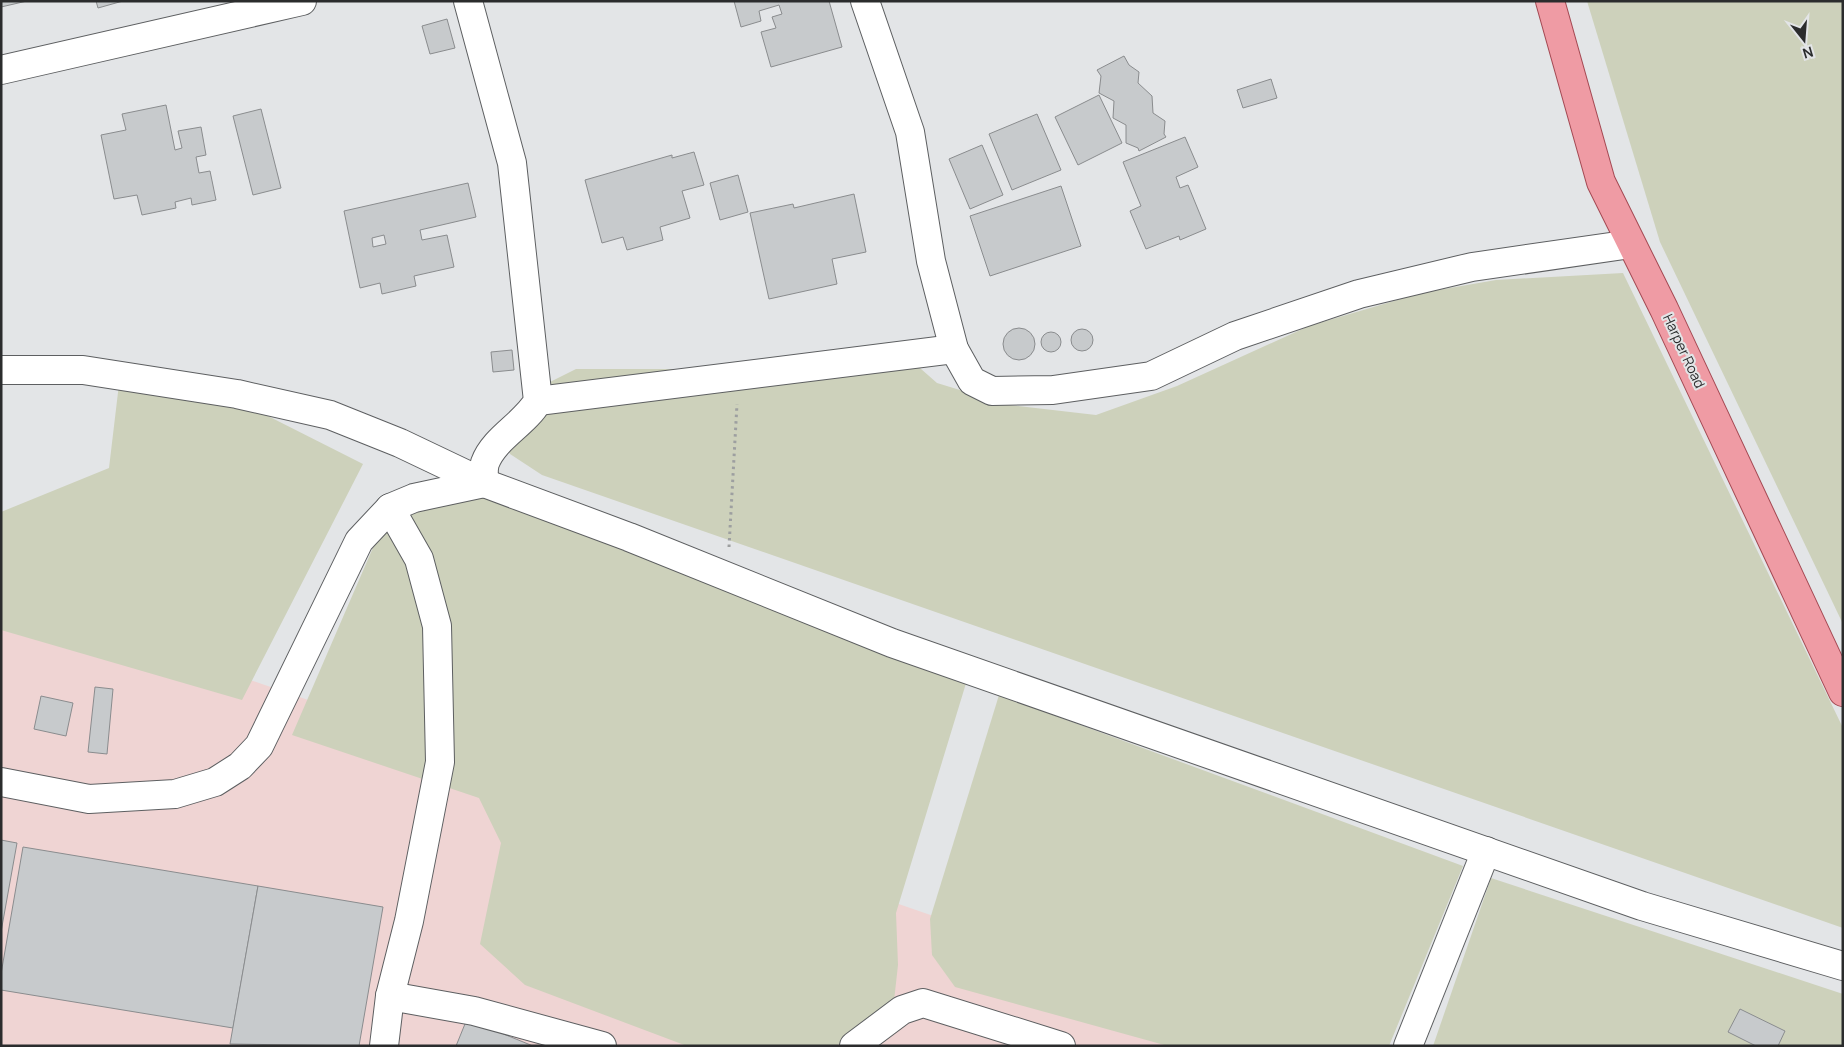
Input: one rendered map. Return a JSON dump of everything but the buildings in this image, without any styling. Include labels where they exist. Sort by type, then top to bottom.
[{"type":"main road","name":"Harper Road","points":[[1550,1],[1600,182],[1664,309],[1843,692]]},
{"type":"street","points":[[1,70],[302,1]]},
{"type":"street","points":[[468,1],[512,163],[538,401],[524,419],[490,453],[485,464],[484,483]]},
{"type":"street","points":[[865,1],[910,132],[931,261],[954,349],[972,381],[992,392],[1053,390],[1151,376],[1235,336],[1359,294],[1472,267],[1631,244]]},
{"type":"street","points":[[538,401],[954,349]]},
{"type":"street","points":[[1,370],[83,370],[237,394],[330,414],[400,443],[484,483],[728,577],[892,643],[1642,906],[1843,966]]},
{"type":"street","points":[[1,782],[89,799],[174,794],[215,782],[240,766],[259,746],[359,541],[390,508],[414,498],[484,483]]},
{"type":"street","points":[[384,1046],[390,996],[409,921],[440,762],[437,626],[419,559],[390,508]]},
{"type":"street","points":[[1408,1046],[1486,851]]},
{"type":"street","points":[[390,996],[474,1011],[602,1046]]},
{"type":"street","points":[[854,1046],[902,1010],[923,1004],[1061,1046]]},
{"type":"path","points":[[728,577],[739,376]]},
{"type":"shaded area","points":[[1,594],[1310,1046],[1,1046]]},
{"type":"green space","points":[[1587,1],[1843,1],[1843,624],[1660,242]]},
{"type":"green space","points":[[1623,273],[1843,728],[1843,928],[542,475],[510,454],[502,422],[530,392],[576,369],[746,369],[904,354],[937,383],[1009,405],[1096,415],[1177,386],[1309,326],[1421,293],[1496,280]]},
{"type":"green space","points":[[119,384],[264,414],[363,464],[242,700],[1,630],[1,512],[109,468]]},
{"type":"green space","points":[[500,497],[967,680],[896,913],[898,965],[894,1001],[863,1036],[834,1046],[687,1046],[525,985],[480,944],[501,843],[479,798],[292,735],[375,543],[408,515],[430,504],[456,499]]},
{"type":"green space","points":[[999,695],[1463,866],[1389,1046],[1168,1046],[955,987],[932,955],[930,919]]},
{"type":"green space","points":[[1491,878],[1843,994],[1843,1046],[1433,1046]]}]
